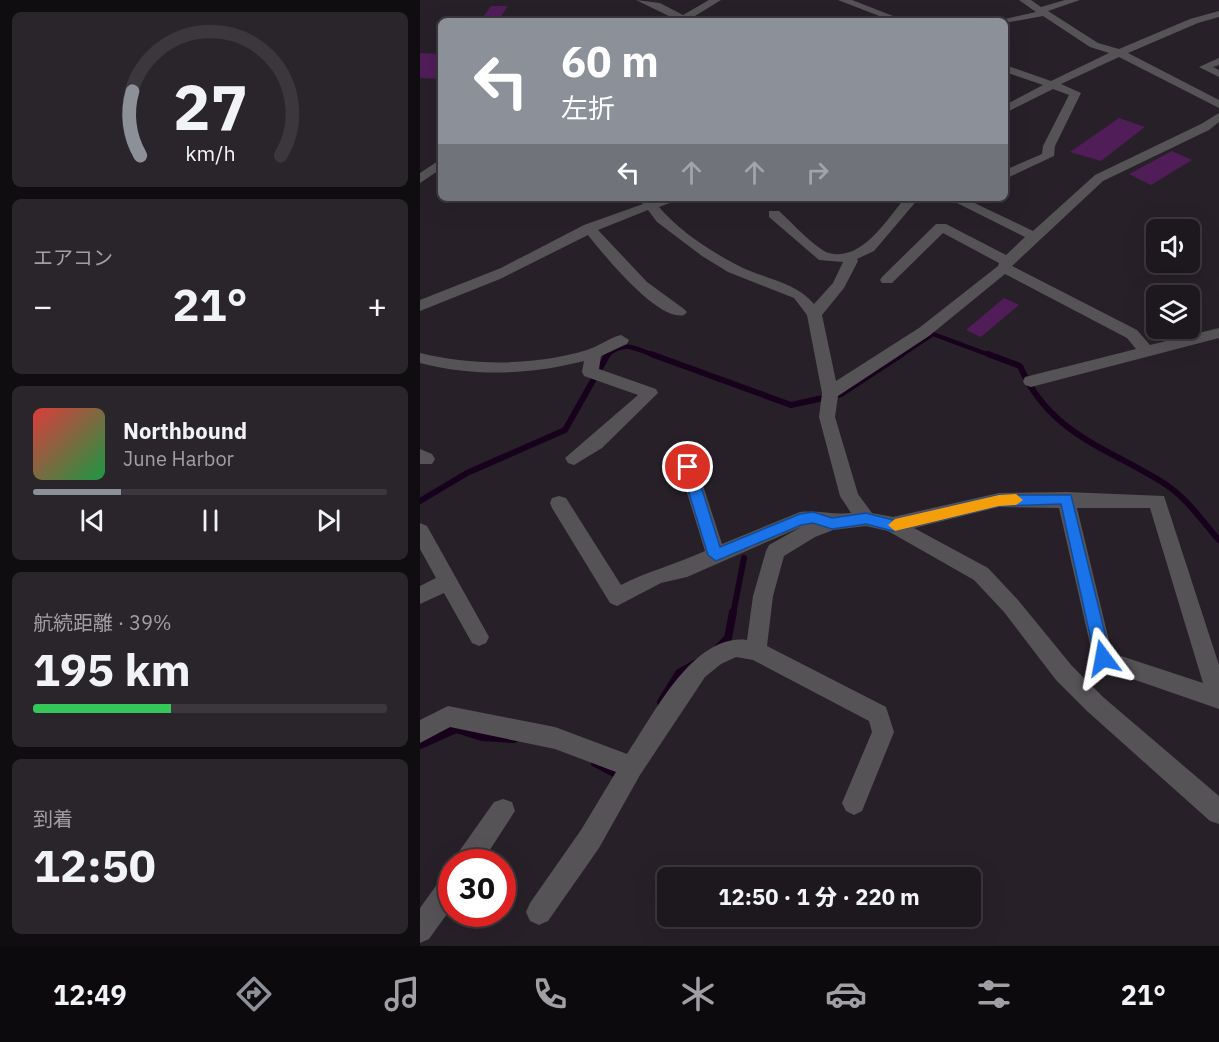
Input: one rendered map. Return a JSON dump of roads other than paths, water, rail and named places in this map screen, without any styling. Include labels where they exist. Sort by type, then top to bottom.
[{"type":"street","points":[[641,0],[657,2],[681,18]]},
{"type":"street","points":[[687,18],[716,0]]},
{"type":"street","points":[[843,0],[893,18]]},
{"type":"street","points":[[1024,0],[1094,45],[1120,53],[1219,105]]},
{"type":"street","points":[[1008,20],[1043,12],[1075,0]]},
{"type":"street","points":[[1008,108],[1052,83],[1194,21],[1219,14]]},
{"type":"street","points":[[1219,61],[1204,67],[1219,74]]},
{"type":"street","points":[[1008,69],[1075,93],[1049,146],[1048,156],[1008,174]]},
{"type":"street","points":[[830,393],[924,332],[1006,264],[1099,178],[1205,127],[1219,116]]},
{"type":"street","points":[[420,179],[438,165]]},
{"type":"street","points":[[420,306],[438,295],[504,272],[647,201],[662,219],[707,253],[733,269],[799,295],[814,314],[830,393],[827,417],[849,495],[866,519]]},
{"type":"street","points":[[774,214],[824,257],[848,258],[869,248],[909,201]]},
{"type":"street","points":[[960,201],[1035,237]]},
{"type":"street","points":[[887,280],[941,227],[1132,334],[1147,351]]},
{"type":"street","points":[[589,228],[647,292],[679,312]]},
{"type":"street","points":[[814,314],[838,285],[851,261],[848,258]]},
{"type":"street","points":[[1031,381],[1219,333]]},
{"type":"street","points":[[420,358],[471,368],[511,367],[594,353],[621,340]]},
{"type":"street","points":[[574,458],[596,443],[650,393],[590,372],[594,353]]},
{"type":"street","points":[[688,467],[716,555]]},
{"type":"street","points":[[1066,499],[1103,658],[1219,699]]},
{"type":"street","points":[[893,525],[999,500],[1157,501],[1219,699]]},
{"type":"street","points":[[559,503],[617,597],[657,576],[680,571],[800,519],[813,518],[832,523]]},
{"type":"street","points":[[756,651],[763,596],[776,551],[808,532],[832,523],[866,519],[893,525],[981,574],[1011,606],[1064,673],[1095,704],[1219,812]]},
{"type":"street","points":[[420,531],[479,637]]},
{"type":"street","points":[[420,595],[449,581]]},
{"type":"street","points":[[539,912],[590,839],[632,767],[697,670],[713,657],[735,648],[756,651],[878,714],[883,732],[854,803]]},
{"type":"street","points":[[420,732],[448,716],[555,738],[632,767]]},
{"type":"street","points":[[476,849],[503,811]]},
{"type":"street","points":[[420,930],[438,905]]},
{"type":"waterway","points":[[900,356],[933,334],[992,356]]},
{"type":"waterway","points":[[607,356],[618,348],[624,347],[636,348],[655,356]]},
{"type":"waterway","points":[[420,501],[467,473],[565,430],[608,354]]},
{"type":"waterway","points":[[651,354],[791,405],[841,394],[902,354]]},
{"type":"waterway","points":[[988,354],[1020,366],[1032,389],[1064,424],[1102,449],[1165,484],[1187,503],[1219,540]]},
{"type":"waterway","points":[[733,614],[744,558]]},
{"type":"waterway","points":[[718,648],[728,638],[733,612]]},
{"type":"waterway","points":[[661,702],[679,673],[695,664]]},
{"type":"waterway","points":[[420,745],[456,729],[482,737],[514,739]]},
{"type":"waterway","points":[[595,763],[616,774],[619,769]]}]
